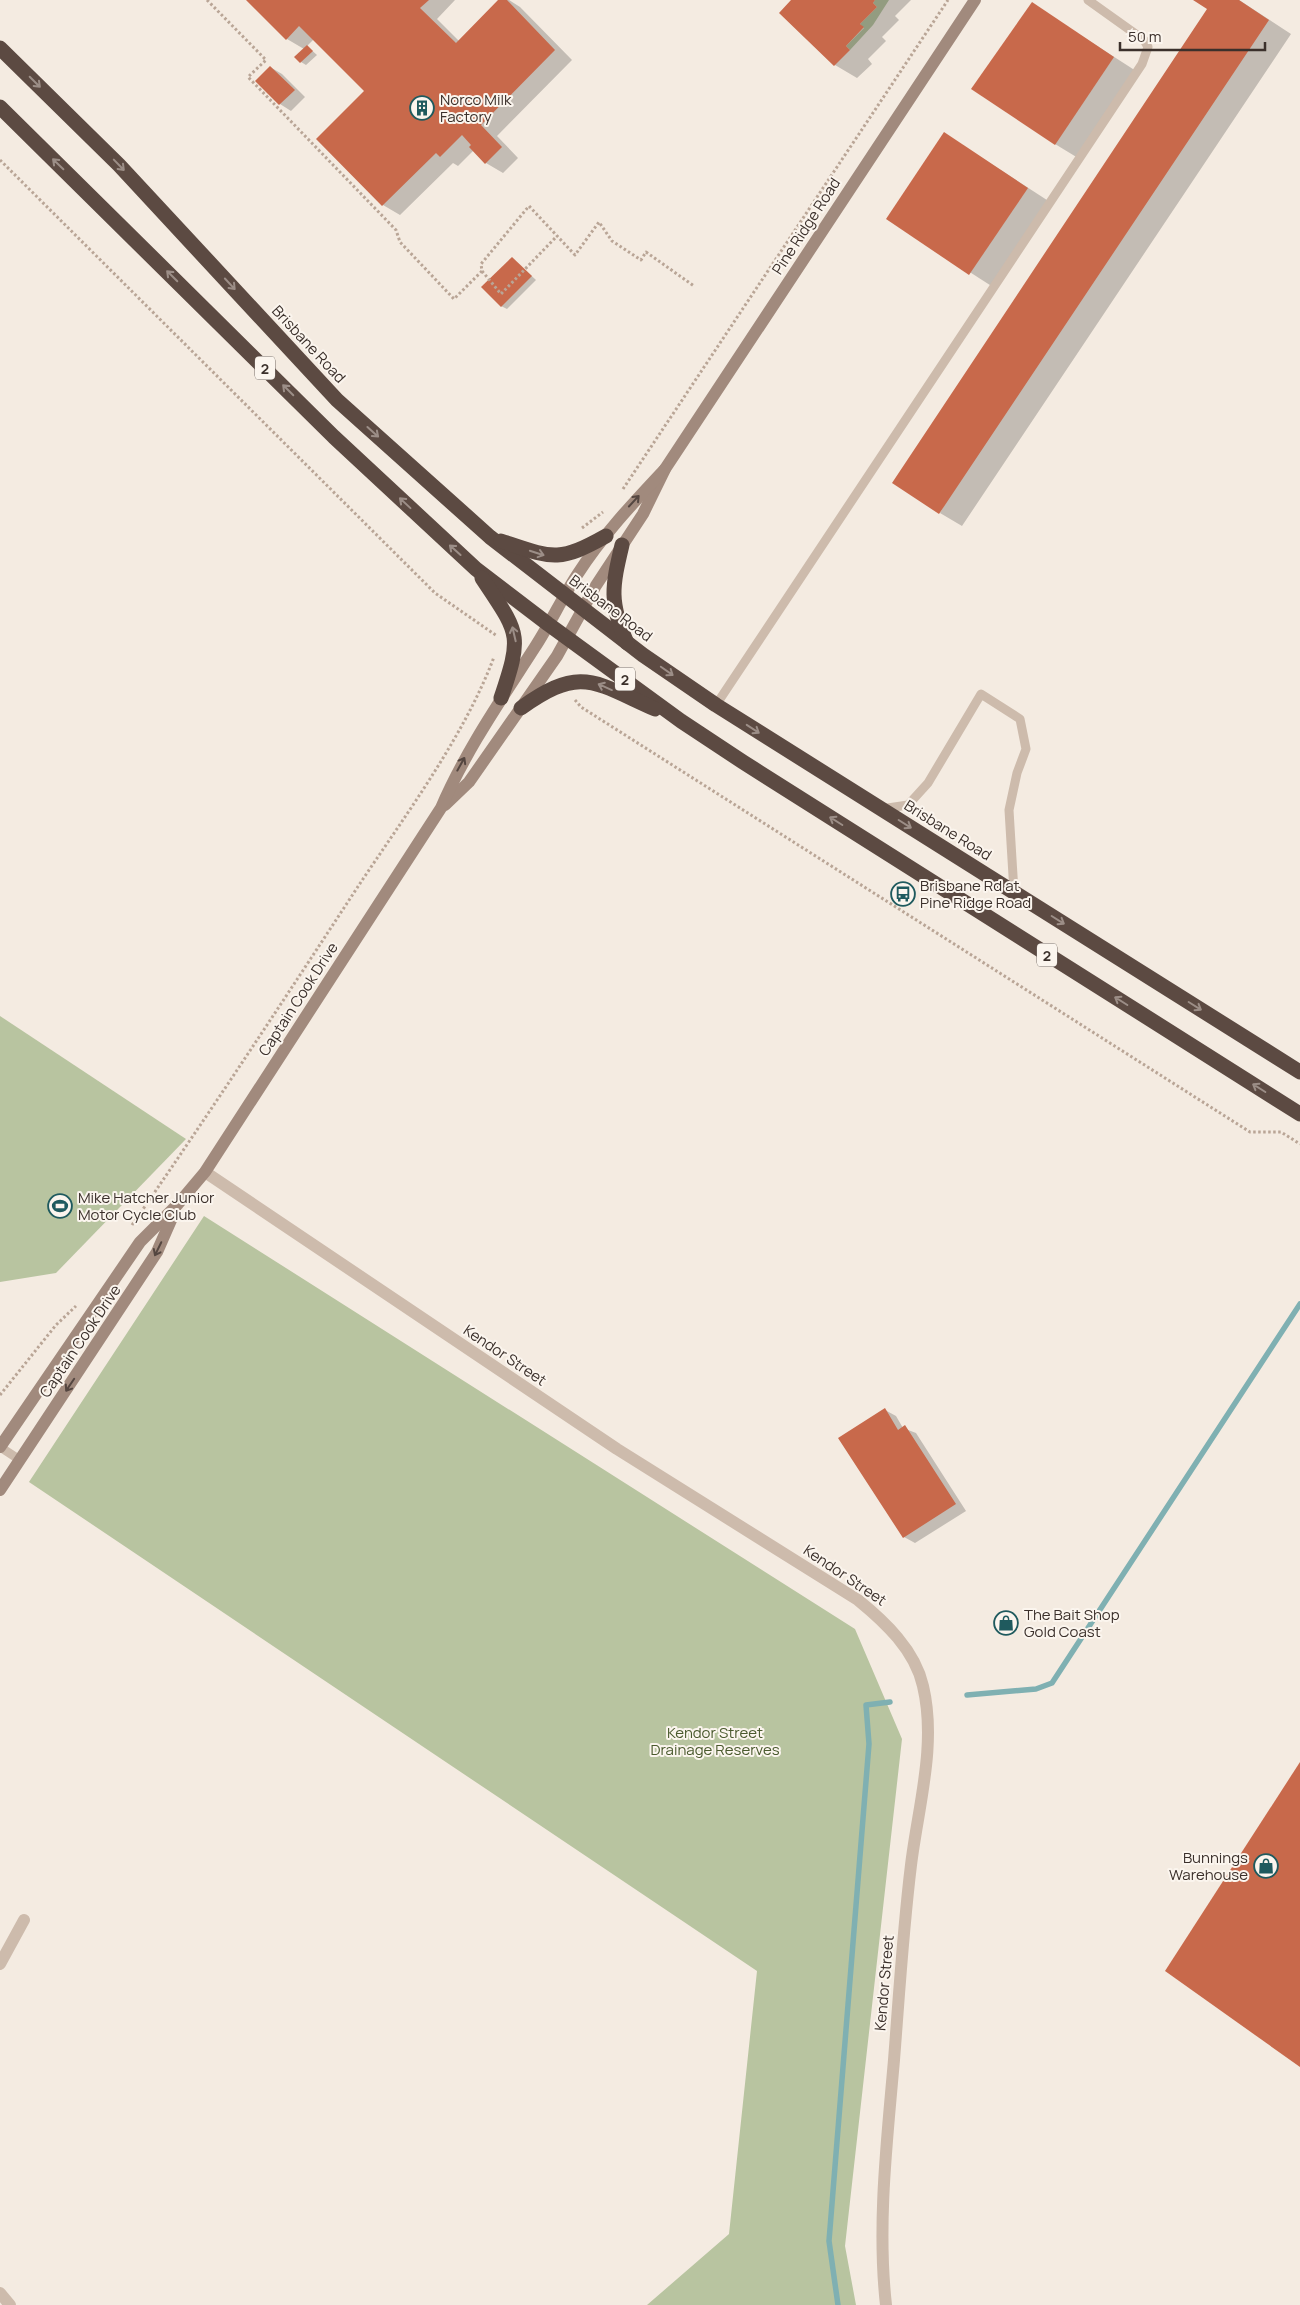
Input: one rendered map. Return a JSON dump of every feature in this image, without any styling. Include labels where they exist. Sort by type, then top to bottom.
[{"type":"highway","name":"Brisbane Road","points":[[0,48],[119,165],[337,400],[490,537],[627,643],[716,705],[1300,1072]]},
{"type":"highway","name":"2","points":[[0,107],[334,437],[476,568],[548,624],[681,721],[1009,932],[1300,1114]]},
{"type":"highway","points":[[490,537],[544,556],[555,557],[579,551],[606,536]]},
{"type":"highway","points":[[622,545],[613,595],[616,613],[627,643]]},
{"type":"highway","points":[[476,568],[505,612],[514,631],[516,649],[501,698]]},
{"type":"highway","points":[[521,708],[555,687],[572,681],[584,681],[597,683],[681,721]]},
{"type":"street","name":"Pine Ridge Road","points":[[567,638],[622,545],[643,514],[665,469],[975,0]]},
{"type":"street","name":"Pine Ridge Road","points":[[548,624],[565,595],[618,519],[665,469]]},
{"type":"street","name":"Captain Cook Drive","points":[[0,1447],[140,1242],[178,1204],[204,1172],[441,808],[456,772],[548,624]]},
{"type":"street","name":"Captain Cook Drive","points":[[441,808],[470,782],[567,638]]},
{"type":"street","name":"Kendor Street","points":[[204,1172],[617,1449],[858,1600],[882,1620],[909,1654],[923,1684],[928,1722],[925,1776],[911,1866],[883,2181],[886,2305]]},
{"type":"street","name":"Captain Cook Drive","points":[[0,1488],[103,1337],[157,1252],[178,1204]]},
{"type":"street","points":[[0,1964],[24,1920]]},
{"type":"street","points":[[0,2293],[10,2305]]},
{"type":"lane","points":[[716,705],[1146,56],[1148,47],[1144,40],[1088,0]]},
{"type":"lane","points":[[881,809],[908,805],[928,783],[981,694],[1020,719],[1026,749],[1017,773],[1009,810],[1014,892]]},
{"type":"lane","points":[[0,1447],[20,1460]]},
{"type":"path","points":[[206,0],[266,60],[248,77],[396,230],[400,242],[454,299],[482,271]]},
{"type":"path","points":[[621,491],[948,0]]},
{"type":"path","points":[[557,236],[501,294],[483,275],[481,264],[529,206],[575,255],[599,222],[612,241],[641,260],[646,252],[694,286]]},
{"type":"path","points":[[575,532],[605,510]]},
{"type":"path","points":[[128,1231],[192,1139],[440,762],[486,676],[495,653]]},
{"type":"path","points":[[0,1395],[56,1325],[77,1304]]},
{"type":"green space","points":[[875,0],[889,0],[873,25],[850,50],[846,46],[864,28],[860,24],[877,7],[873,3]]},
{"type":"green space","name":"Mike Hatcher Junior Motor Cycle Club","points":[[0,1016],[186,1139],[56,1273],[0,1282]]},
{"type":"green space","name":"Kendor Street Drainage Reserves","points":[[204,1216],[855,1629],[902,1739],[845,2246],[856,2305],[647,2305],[729,2234],[757,1971],[29,1482]]},
{"type":"building","name":"Norco Milk Factory","points":[[246,0],[429,0],[420,8],[456,43],[498,0],[507,0],[555,50],[481,125],[502,147],[485,164],[469,147],[471,145],[462,135],[440,157],[436,153],[382,206],[316,139],[364,91],[299,26],[286,40]]},
{"type":"building","points":[[791,0],[875,0],[873,3],[877,7],[860,24],[864,27],[846,46],[850,50],[834,66],[779,13]]},
{"type":"building","points":[[1193,0],[1239,0],[1269,20],[939,514],[892,483],[1207,9]]},
{"type":"building","points":[[1032,2],[1114,57],[1055,145],[971,89]]},
{"type":"building","points":[[307,45],[313,51],[300,63],[294,57]]},
{"type":"building","points":[[270,66],[295,90],[279,105],[255,81]]},
{"type":"building","points":[[944,132],[1028,188],[969,275],[886,219]]},
{"type":"building","points":[[512,257],[532,276],[501,307],[481,287]]},
{"type":"building","points":[[885,1408],[898,1430],[905,1425],[956,1504],[903,1538],[838,1438]]},
{"type":"building","name":"Bunnings Warehouse","points":[[1300,1762],[1300,2067],[1165,1971]]},
{"type":"waterway","points":[[967,1695],[1036,1689],[1052,1683],[1300,1304]]},
{"type":"waterway","points":[[838,2305],[829,2241],[869,1744],[866,1705],[890,1702]]},
{"type":"place","name":"Norco Milk Factory","points":[[422,108]]},
{"type":"place","name":"Brisbane Rd at Pine Ridge Road","points":[[903,894]]},
{"type":"place","name":"Mike Hatcher Junior Motor Cycle Club","points":[[60,1206]]},
{"type":"place","name":"The Bait Shop Gold Coast","points":[[1006,1623]]},
{"type":"place","name":"Bunnings Warehouse","points":[[1266,1866]]}]
